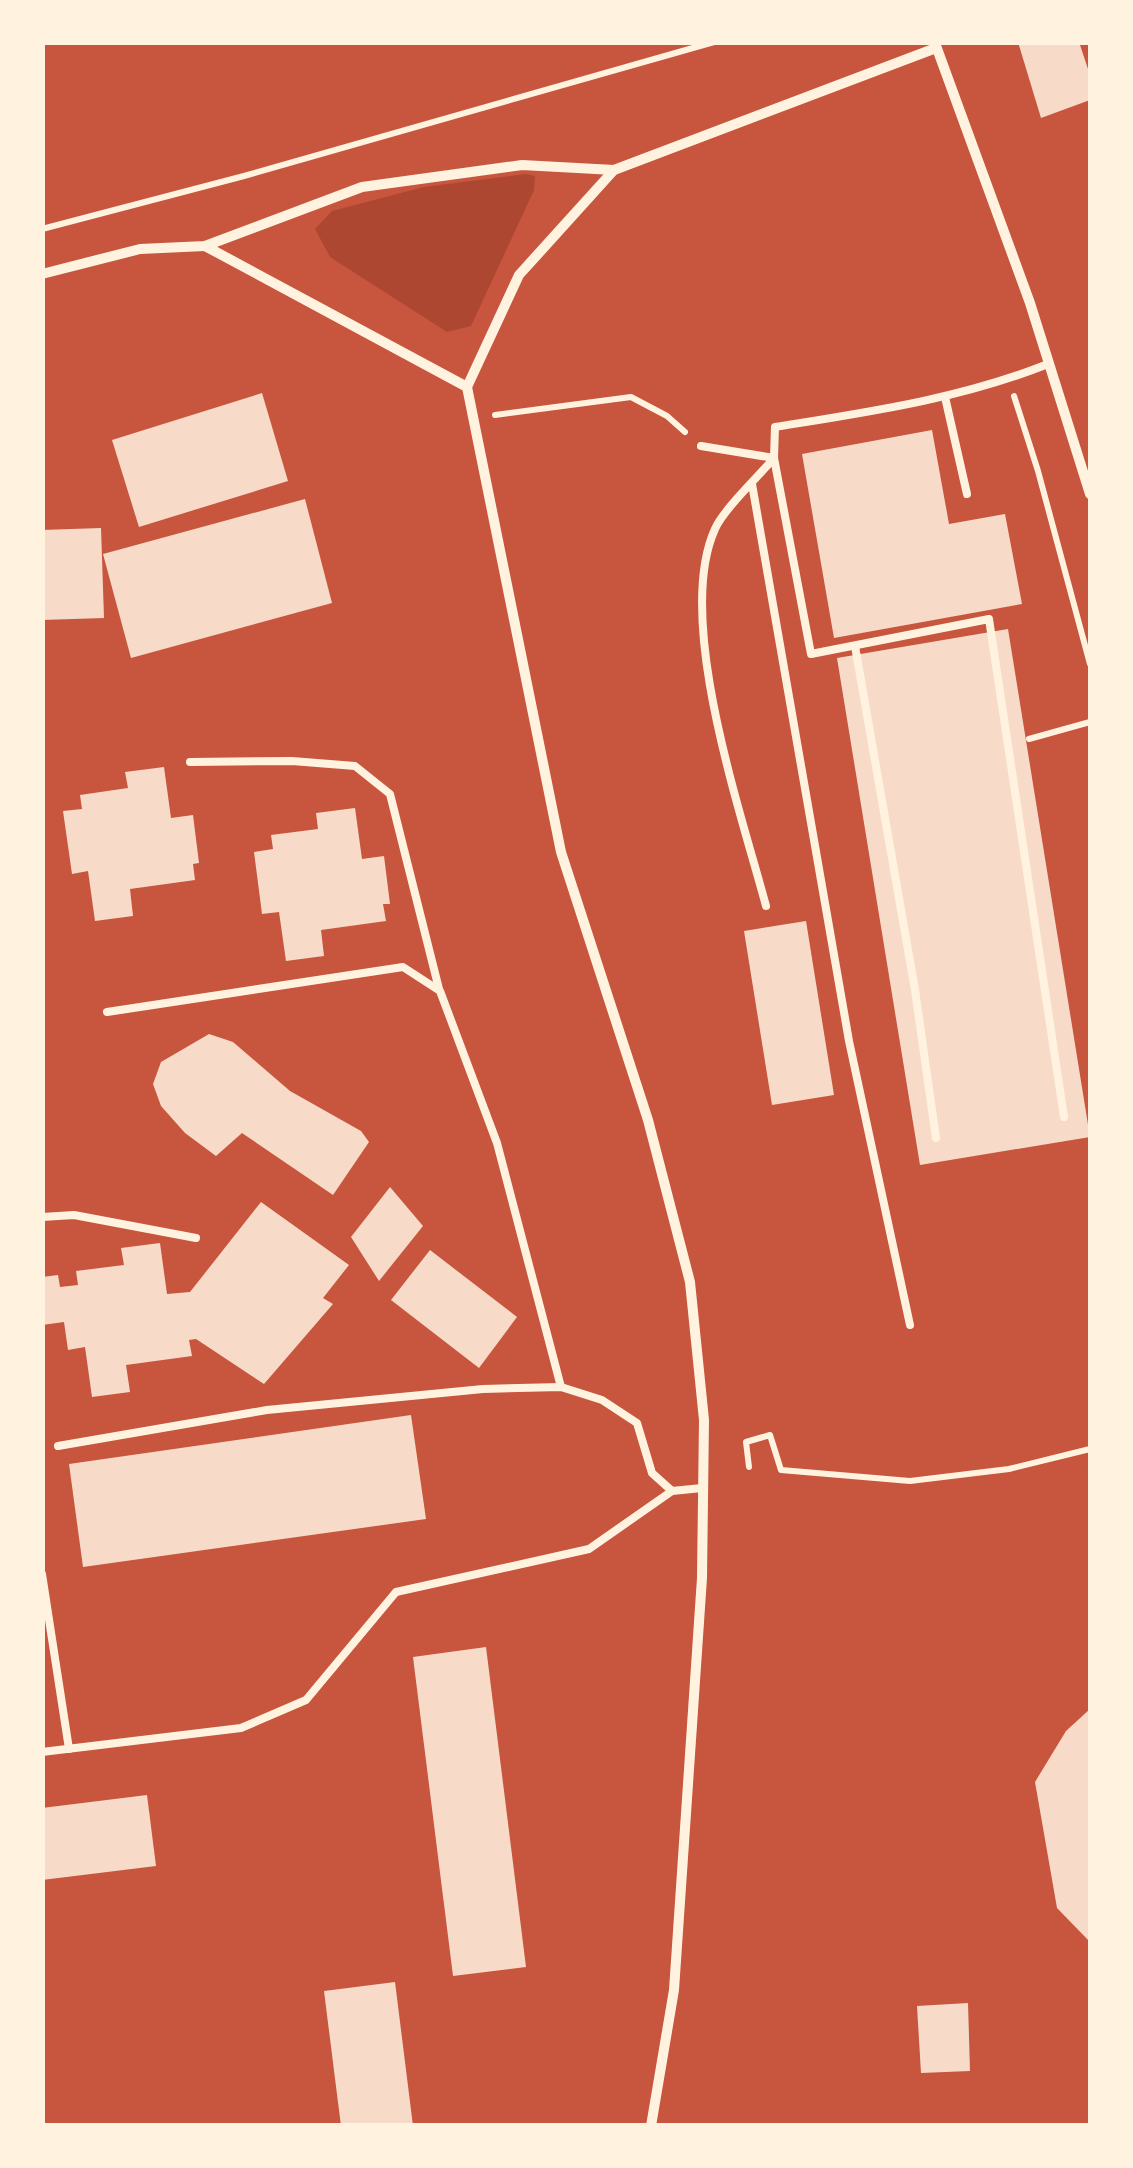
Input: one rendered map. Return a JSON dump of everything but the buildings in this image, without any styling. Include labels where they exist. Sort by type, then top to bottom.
[{"type":"street","points":[[42,274],[140,250],[206,246],[362,187],[522,165],[614,170],[936,45],[1030,303],[1090,494]]},
{"type":"street","points":[[614,170],[518,275],[467,388],[561,852],[648,1120],[690,1282],[704,1420],[702,1578],[674,1990],[650,2126]]},
{"type":"street","points":[[206,246],[467,388]]},
{"type":"lane","points":[[1048,364],[1009,380],[945,397],[774,427],[774,458],[811,654],[989,619],[1064,1117]]},
{"type":"lane","points":[[945,397],[966,494]]},
{"type":"lane","points":[[701,446],[774,458]]},
{"type":"lane","points":[[766,906],[714,711],[700,592],[715,528],[774,458]]},
{"type":"lane","points":[[752,484],[849,1041],[910,1325]]},
{"type":"lane","points":[[855,646],[936,1138]]},
{"type":"lane","points":[[190,762],[292,760],[355,766],[390,794],[440,990],[497,1143],[560,1387]]},
{"type":"lane","points":[[108,1012],[403,967],[440,990]]},
{"type":"lane","points":[[42,1217],[74,1216],[196,1238]]},
{"type":"lane","points":[[58,1446],[268,1410],[482,1389],[560,1387],[602,1400],[637,1423],[652,1473],[672,1492]]},
{"type":"lane","points":[[42,1752],[241,1728],[306,1700],[396,1592],[589,1550],[672,1492],[702,1488]]},
{"type":"lane","points":[[42,1574],[69,1749]]},
{"type":"path","points":[[42,229],[244,176],[714,42]]},
{"type":"path","points":[[1009,380],[1090,664]]},
{"type":"path","points":[[473,417],[631,397],[667,416],[701,446]]},
{"type":"path","points":[[1054,734],[1090,722]]},
{"type":"path","points":[[749,1467],[746,1442],[770,1435],[781,1470],[910,1481],[1009,1469],[1090,1449]]},
{"type":"shaded area","points":[[535,176],[534,190],[471,326],[447,332],[330,257],[315,229],[332,211],[424,187]]}]
